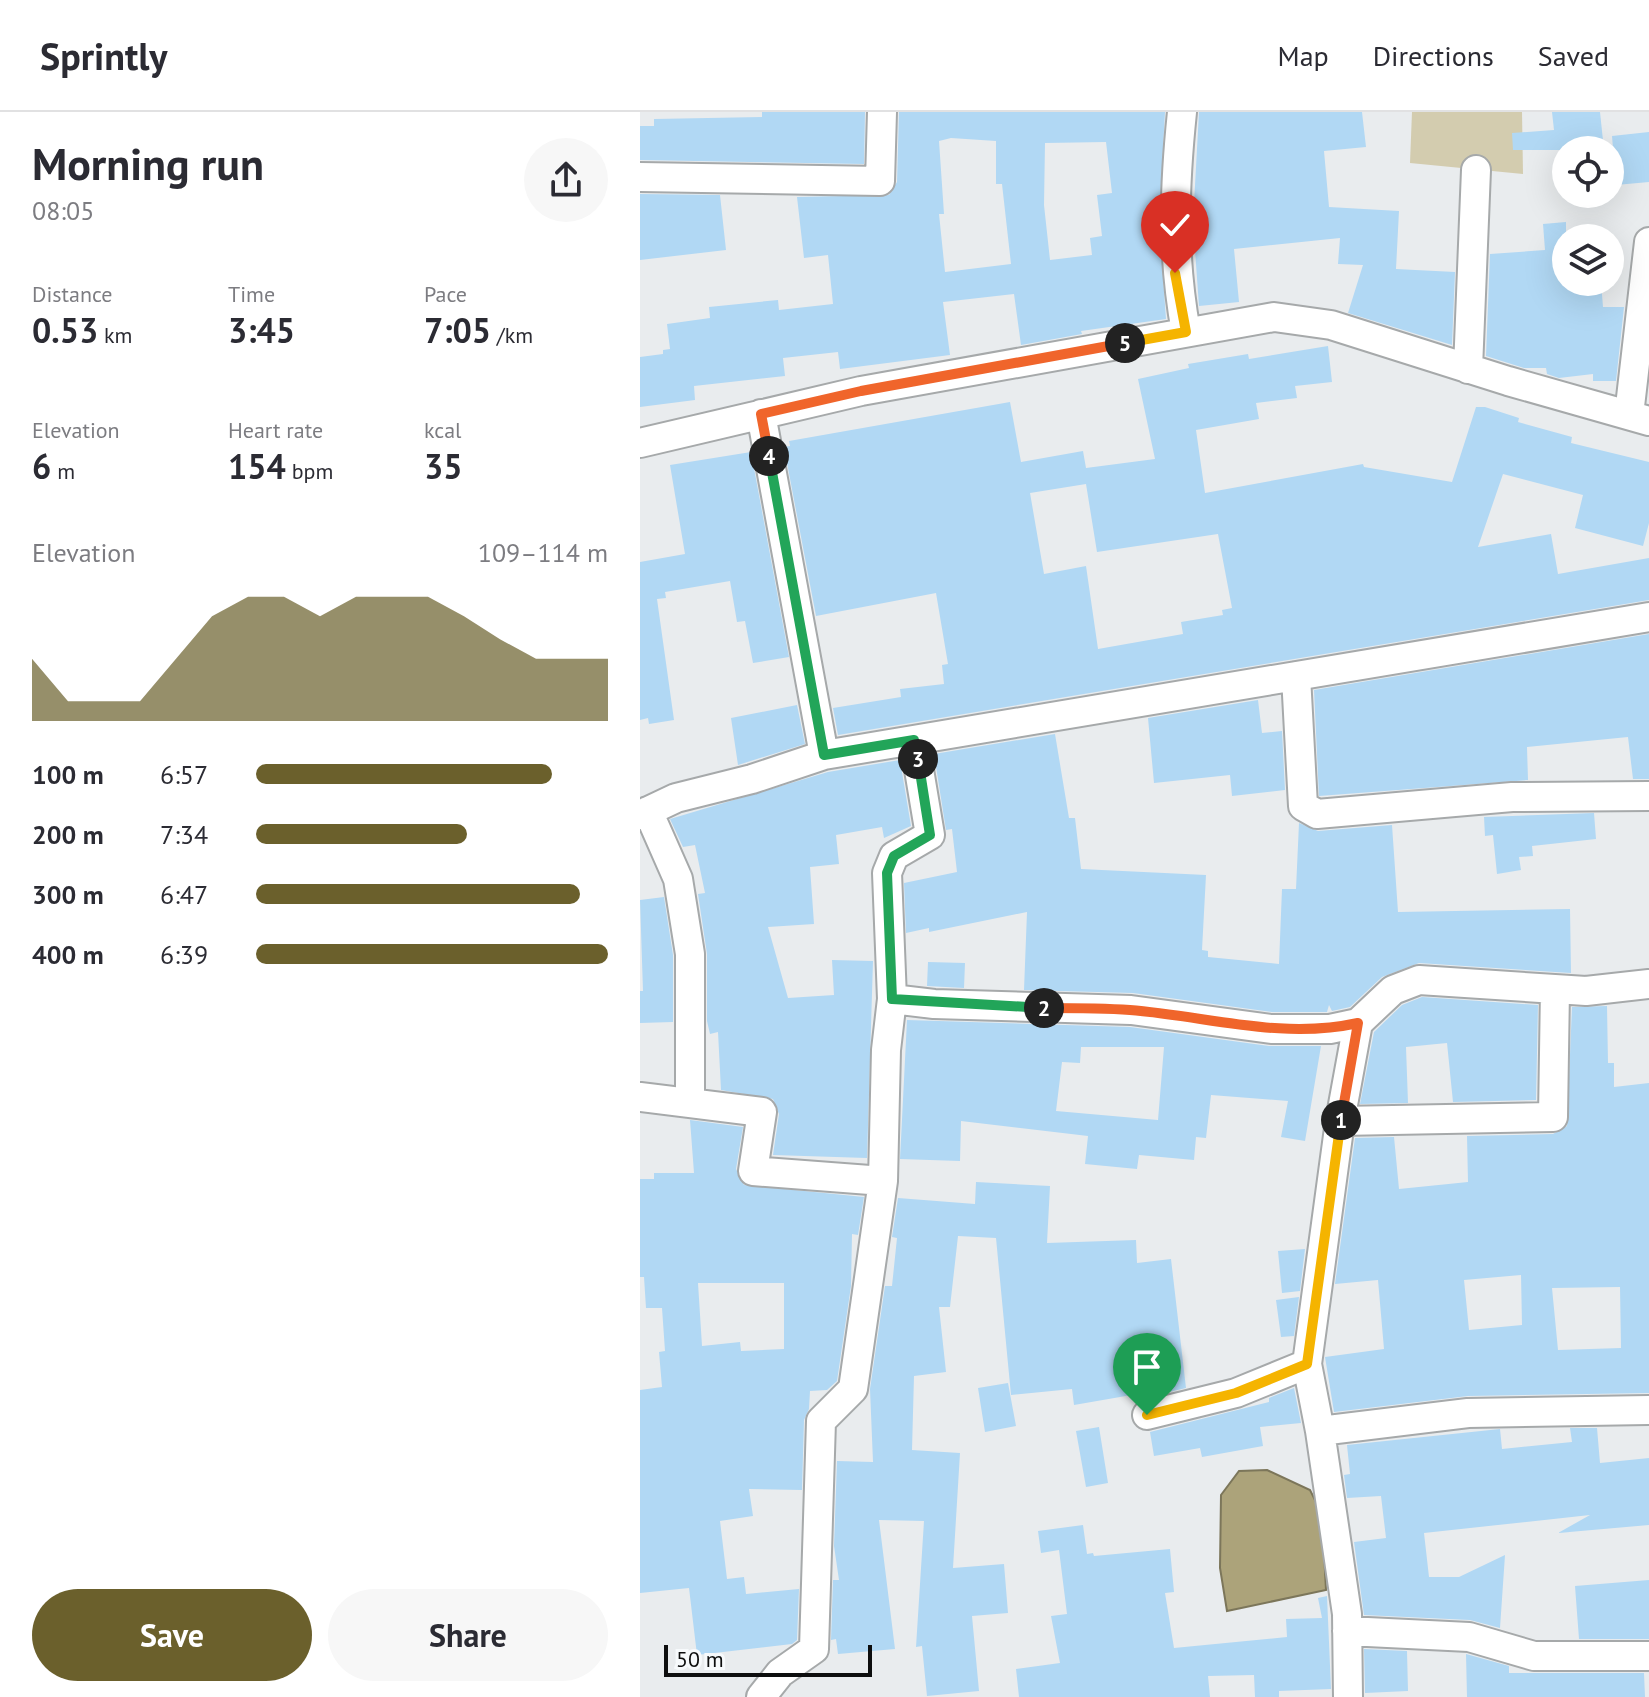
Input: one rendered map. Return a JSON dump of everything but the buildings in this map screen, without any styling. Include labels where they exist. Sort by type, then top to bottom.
[{"type":"street","points":[[640,177],[880,181],[882,112]]},
{"type":"street","points":[[1182,112],[1174,187],[1175,273],[1186,332]]},
{"type":"street","points":[[1468,369],[1476,170]]},
{"type":"street","points":[[640,443],[861,391],[1274,317],[1303,319],[1639,418],[1649,242]]},
{"type":"street","points":[[761,414],[824,755]]},
{"type":"street","points":[[690,1103],[690,954],[678,879],[644,813],[676,798],[752,779],[824,755],[1649,617]]},
{"type":"street","points":[[1296,676],[1303,806],[1317,814],[1512,797],[1649,796]]},
{"type":"street","points":[[761,1697],[780,1673],[814,1649],[821,1421],[853,1389],[883,1181],[886,1050],[892,999],[887,873],[894,856],[930,835],[914,740]]},
{"type":"street","points":[[892,999],[934,1004],[1131,1010],[1271,1029],[1330,1029],[1358,1023],[1393,990],[1419,980],[1586,991],[1649,984]]},
{"type":"street","points":[[1340,1121],[1553,1117],[1555,989]]},
{"type":"street","points":[[1348,1697],[1347,1631],[1320,1431],[1307,1364],[1340,1121],[1358,1023]]},
{"type":"street","points":[[640,1097],[762,1112],[753,1171],[883,1181]]},
{"type":"street","points":[[1147,1415],[1236,1393],[1307,1364]]},
{"type":"street","points":[[1320,1431],[1468,1413],[1649,1410]]},
{"type":"street","points":[[1347,1631],[1469,1637],[1534,1656],[1649,1656]]},
{"type":"shaded area","points":[[1412,112],[1522,112],[1523,174],[1410,163]]},
{"type":"shaded area","points":[[1267,1470],[1310,1490],[1322,1514],[1326,1590],[1227,1611],[1220,1568],[1221,1495],[1239,1471]]},
{"type":"route","points":[[1147,1415],[1236,1393],[1307,1364],[1340,1121],[1358,1023],[1330,1029],[1271,1029],[1131,1010],[934,1004],[892,999],[887,873],[894,856],[930,835],[914,740],[824,755],[761,414],[861,391],[1186,332],[1175,273]]}]
